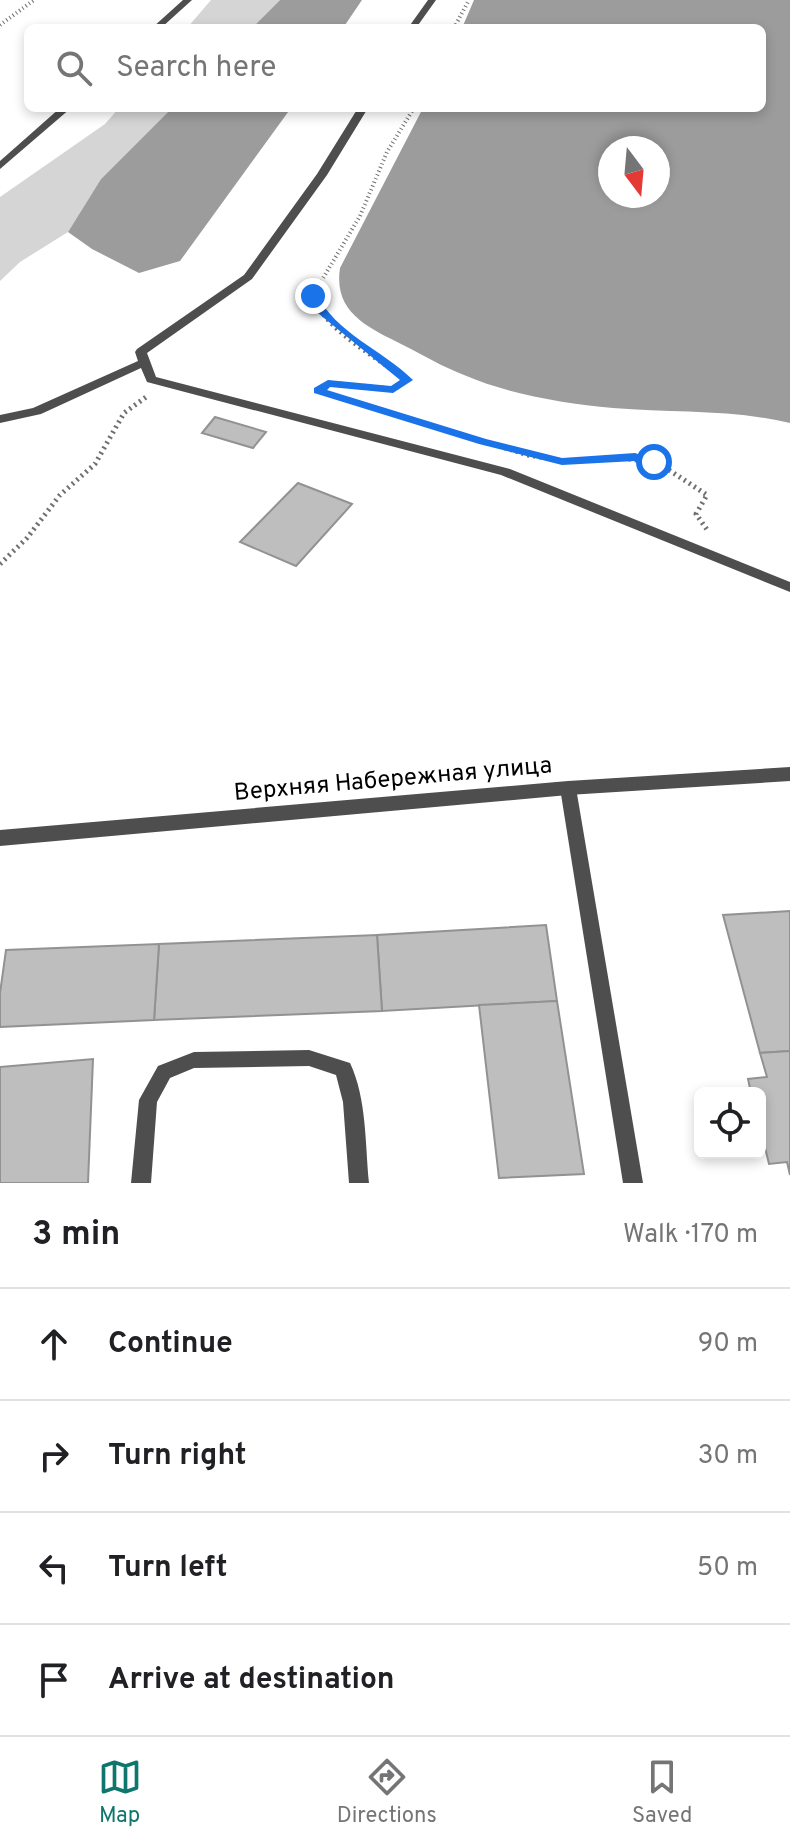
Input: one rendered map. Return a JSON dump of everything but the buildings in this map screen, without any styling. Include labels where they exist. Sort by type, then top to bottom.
[{"type":"street","name":"Верхняя Набережная улица","points":[[0,838],[568,788],[790,774]]},
{"type":"lane","points":[[161,24],[188,0]]},
{"type":"lane","points":[[415,24],[432,0]]},
{"type":"lane","points":[[0,166],[61,112]]},
{"type":"lane","points":[[361,112],[322,175],[248,277],[141,352],[151,379],[505,472],[790,587]]},
{"type":"lane","points":[[0,419],[37,411],[145,362]]},
{"type":"lane","points":[[568,788],[633,1183]]},
{"type":"lane","points":[[141,1183],[148,1100],[164,1072],[194,1060],[309,1058],[344,1069],[352,1102],[359,1183]]},
{"type":"path","points":[[0,25],[34,0]]},
{"type":"path","points":[[456,24],[469,0]]},
{"type":"path","points":[[412,112],[387,152],[360,216],[313,296],[316,307],[334,324],[407,380],[393,389],[328,383],[318,391],[483,442],[562,462],[635,457],[654,462],[707,495],[696,514],[713,538]]},
{"type":"path","points":[[0,564],[27,538],[60,495],[95,464],[124,413],[166,383]]},
{"type":"shaded area","points":[[211,0],[280,0],[256,24],[190,24]]},
{"type":"shaded area","points":[[280,0],[362,0],[346,24],[256,24]]},
{"type":"shaded area","points":[[474,0],[790,0],[790,423],[724,413],[635,410],[556,401],[482,382],[441,365],[366,325],[348,308],[339,284],[340,268],[421,112],[766,112],[766,24],[464,24]]},
{"type":"shaded area","points":[[116,112],[168,112],[101,179],[68,232],[20,262],[0,281],[0,197],[105,124]]},
{"type":"shaded area","points":[[168,112],[288,112],[180,261],[139,273],[92,249],[68,232],[101,179]]},
{"type":"route","points":[[313,296],[316,307],[334,324],[407,380],[393,389],[328,383],[318,391],[483,442],[562,462],[635,457],[654,462]]}]
